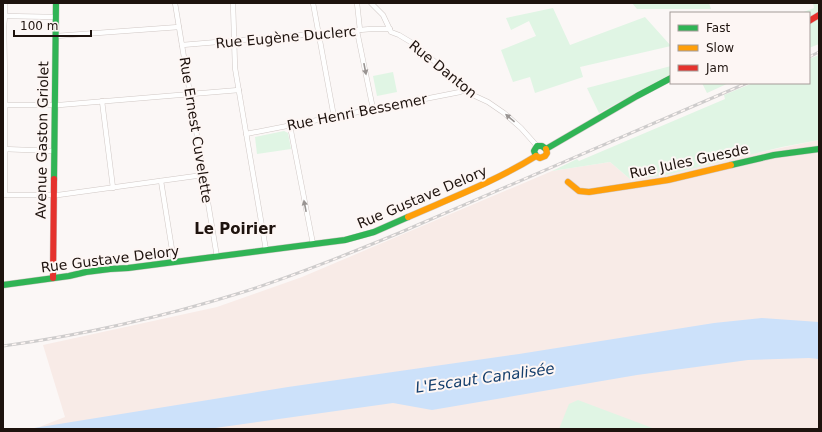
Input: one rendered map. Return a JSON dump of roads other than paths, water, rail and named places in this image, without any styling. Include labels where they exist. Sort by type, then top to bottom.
[{"type":"street","points":[[5,3],[4,195],[54,195],[203,175]]},
{"type":"street","name":"Avenue Gaston Griolet","points":[[53,278],[56,3]]},
{"type":"street","name":"Rue Ernest Cuvelette","points":[[175,3],[217,257]]},
{"type":"street","points":[[233,3],[235,64],[266,250]]},
{"type":"street","points":[[313,3],[334,117]]},
{"type":"street","points":[[357,3],[359,30],[373,109]]},
{"type":"street","name":"Rue Danton","points":[[371,3],[383,14],[392,32],[400,35],[419,48],[477,97],[488,102],[504,114],[521,128],[537,146]]},
{"type":"street","points":[[5,16],[56,16]]},
{"type":"street","points":[[810,20],[819,16]]},
{"type":"street","points":[[56,36],[179,27]]},
{"type":"street","name":"Rue Eugène Duclerc","points":[[182,45],[371,29],[390,29]]},
{"type":"street","points":[[546,149],[670,79]]},
{"type":"street","name":"Rue Henri Bessemer","points":[[246,134],[460,92],[467,89]]},
{"type":"street","points":[[4,105],[55,105],[239,90]]},
{"type":"street","points":[[102,101],[113,188]]},
{"type":"street","points":[[290,126],[313,244]]},
{"type":"street","points":[[537,146],[542,146],[546,149],[544,157],[539,158],[536,156],[534,151],[537,146]]},
{"type":"street","points":[[4,149],[54,150]]},
{"type":"street","name":"Rue Jules Guesde","points":[[568,182],[579,191],[589,192],[668,180],[767,157],[819,149]]},
{"type":"street","name":"Rue Gustave Delory","points":[[3,285],[72,276],[86,272],[345,240],[365,235],[490,182],[536,156]]},
{"type":"street","points":[[161,181],[174,262]]},
{"type":"water","name":"L'Escaut Canalisée","points":[[762,318],[819,322],[819,359],[748,360],[637,375],[432,410],[393,403],[208,429],[28,429],[288,387],[519,354],[714,323]]},
{"type":"railway","points":[[810,56],[819,52]]},
{"type":"railway","points":[[3,346],[93,331],[152,317],[211,302],[280,280],[399,233],[745,84]]},
{"type":"district","name":"Le Poirier","points":[[235,229]]}]
